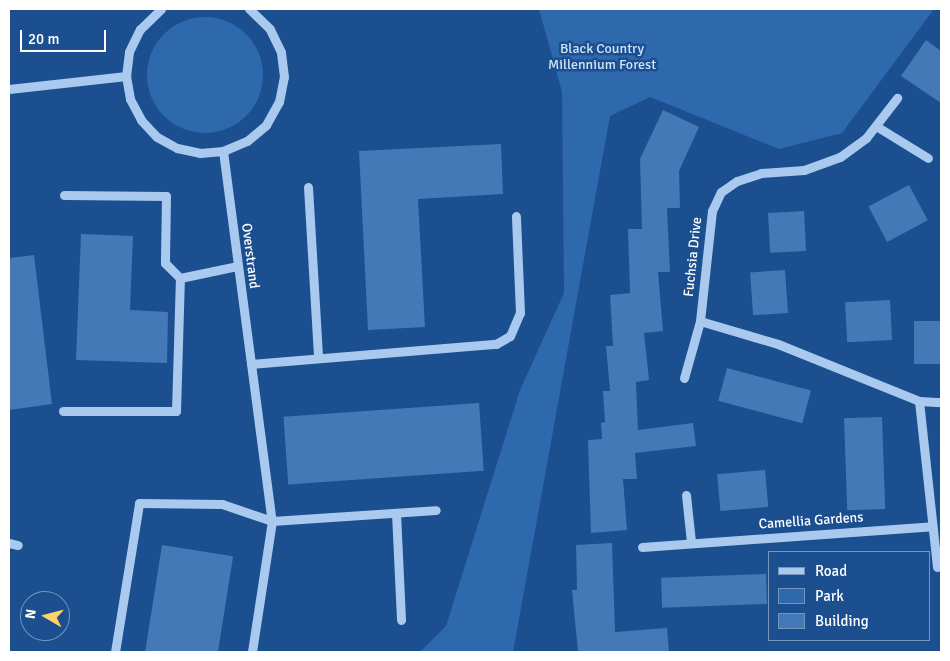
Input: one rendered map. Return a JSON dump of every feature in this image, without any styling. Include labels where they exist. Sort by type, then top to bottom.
[{"type":"street","points":[[161,9],[140,29],[129,52],[126,76],[130,99],[140,120],[157,137],[177,148],[200,153],[223,151],[247,141],[266,124],[279,102],[284,77],[281,52],[270,29],[249,9]]},
{"type":"street","points":[[9,88],[126,76]]},
{"type":"street","name":"Fuchsia Drive","points":[[684,378],[700,321],[712,211],[721,192],[737,181],[761,173],[804,170],[840,157],[876,126],[897,98]]},
{"type":"street","points":[[876,126],[928,158]]},
{"type":"street","name":"Overstrand","points":[[223,151],[272,521],[252,652]]},
{"type":"street","points":[[308,187],[318,357]]},
{"type":"street","points":[[63,410],[176,411],[180,278],[165,263],[166,196],[64,195]]},
{"type":"street","points":[[251,364],[318,357],[496,344],[510,336],[520,313],[516,216]]},
{"type":"street","points":[[180,278],[238,266]]},
{"type":"street","points":[[700,321],[778,344],[919,401],[941,402]]},
{"type":"street","points":[[919,401],[937,567]]},
{"type":"street","points":[[686,495],[692,542]]},
{"type":"street","points":[[115,652],[139,503],[222,504],[272,521],[436,510]]},
{"type":"street","points":[[396,513],[401,620]]},
{"type":"street","name":"Camellia Gardens","points":[[642,547],[932,526]]},
{"type":"green space","name":"Black Country Millennium Forest","points":[[539,9],[934,9],[842,133],[779,149],[650,97],[610,116],[513,652],[420,652],[446,626],[520,390],[564,293],[562,92]]},
{"type":"green space","points":[[205,17],[227,21],[237,26],[246,34],[254,43],[259,53],[263,75],[259,97],[254,107],[246,116],[237,124],[227,129],[205,133],[183,129],[173,124],[164,116],[156,107],[151,97],[147,75],[151,53],[156,43],[164,34],[173,26],[183,21]]},
{"type":"building","points":[[926,40],[941,51],[941,103],[901,76]]},
{"type":"building","points":[[663,110],[699,127],[679,171],[680,208],[667,208],[670,272],[658,272],[663,331],[644,333],[649,380],[636,382],[638,430],[693,423],[696,446],[635,453],[637,479],[623,479],[627,530],[591,533],[588,440],[602,439],[601,423],[605,422],[603,391],[610,391],[606,346],[613,346],[610,295],[630,293],[628,229],[642,229],[640,159]]},
{"type":"building","points":[[501,144],[503,194],[418,199],[425,327],[368,330],[359,151]]},
{"type":"building","points":[[909,185],[928,220],[887,242],[868,207]]},
{"type":"building","points":[[804,211],[806,251],[770,253],[768,213]]},
{"type":"building","points":[[81,234],[133,236],[130,310],[168,312],[167,363],[76,360]]},
{"type":"building","points":[[34,255],[52,404],[9,410],[9,258]]},
{"type":"building","points":[[785,270],[788,313],[753,315],[750,272]]},
{"type":"building","points":[[890,300],[892,340],[847,342],[845,302]]},
{"type":"building","points":[[914,321],[941,321],[941,364],[914,364]]},
{"type":"building","points":[[727,368],[811,391],[802,423],[718,401]]},
{"type":"building","points":[[479,403],[484,471],[288,485],[283,417]]},
{"type":"building","points":[[882,417],[885,509],[847,510],[844,418]]},
{"type":"building","points":[[765,470],[768,507],[720,511],[717,474]]},
{"type":"building","points":[[612,543],[615,632],[667,628],[669,652],[578,652],[572,590],[577,590],[576,545]]},
{"type":"building","points":[[162,545],[233,556],[218,652],[145,652]]},
{"type":"building","points":[[766,574],[767,604],[662,608],[661,578]]}]
